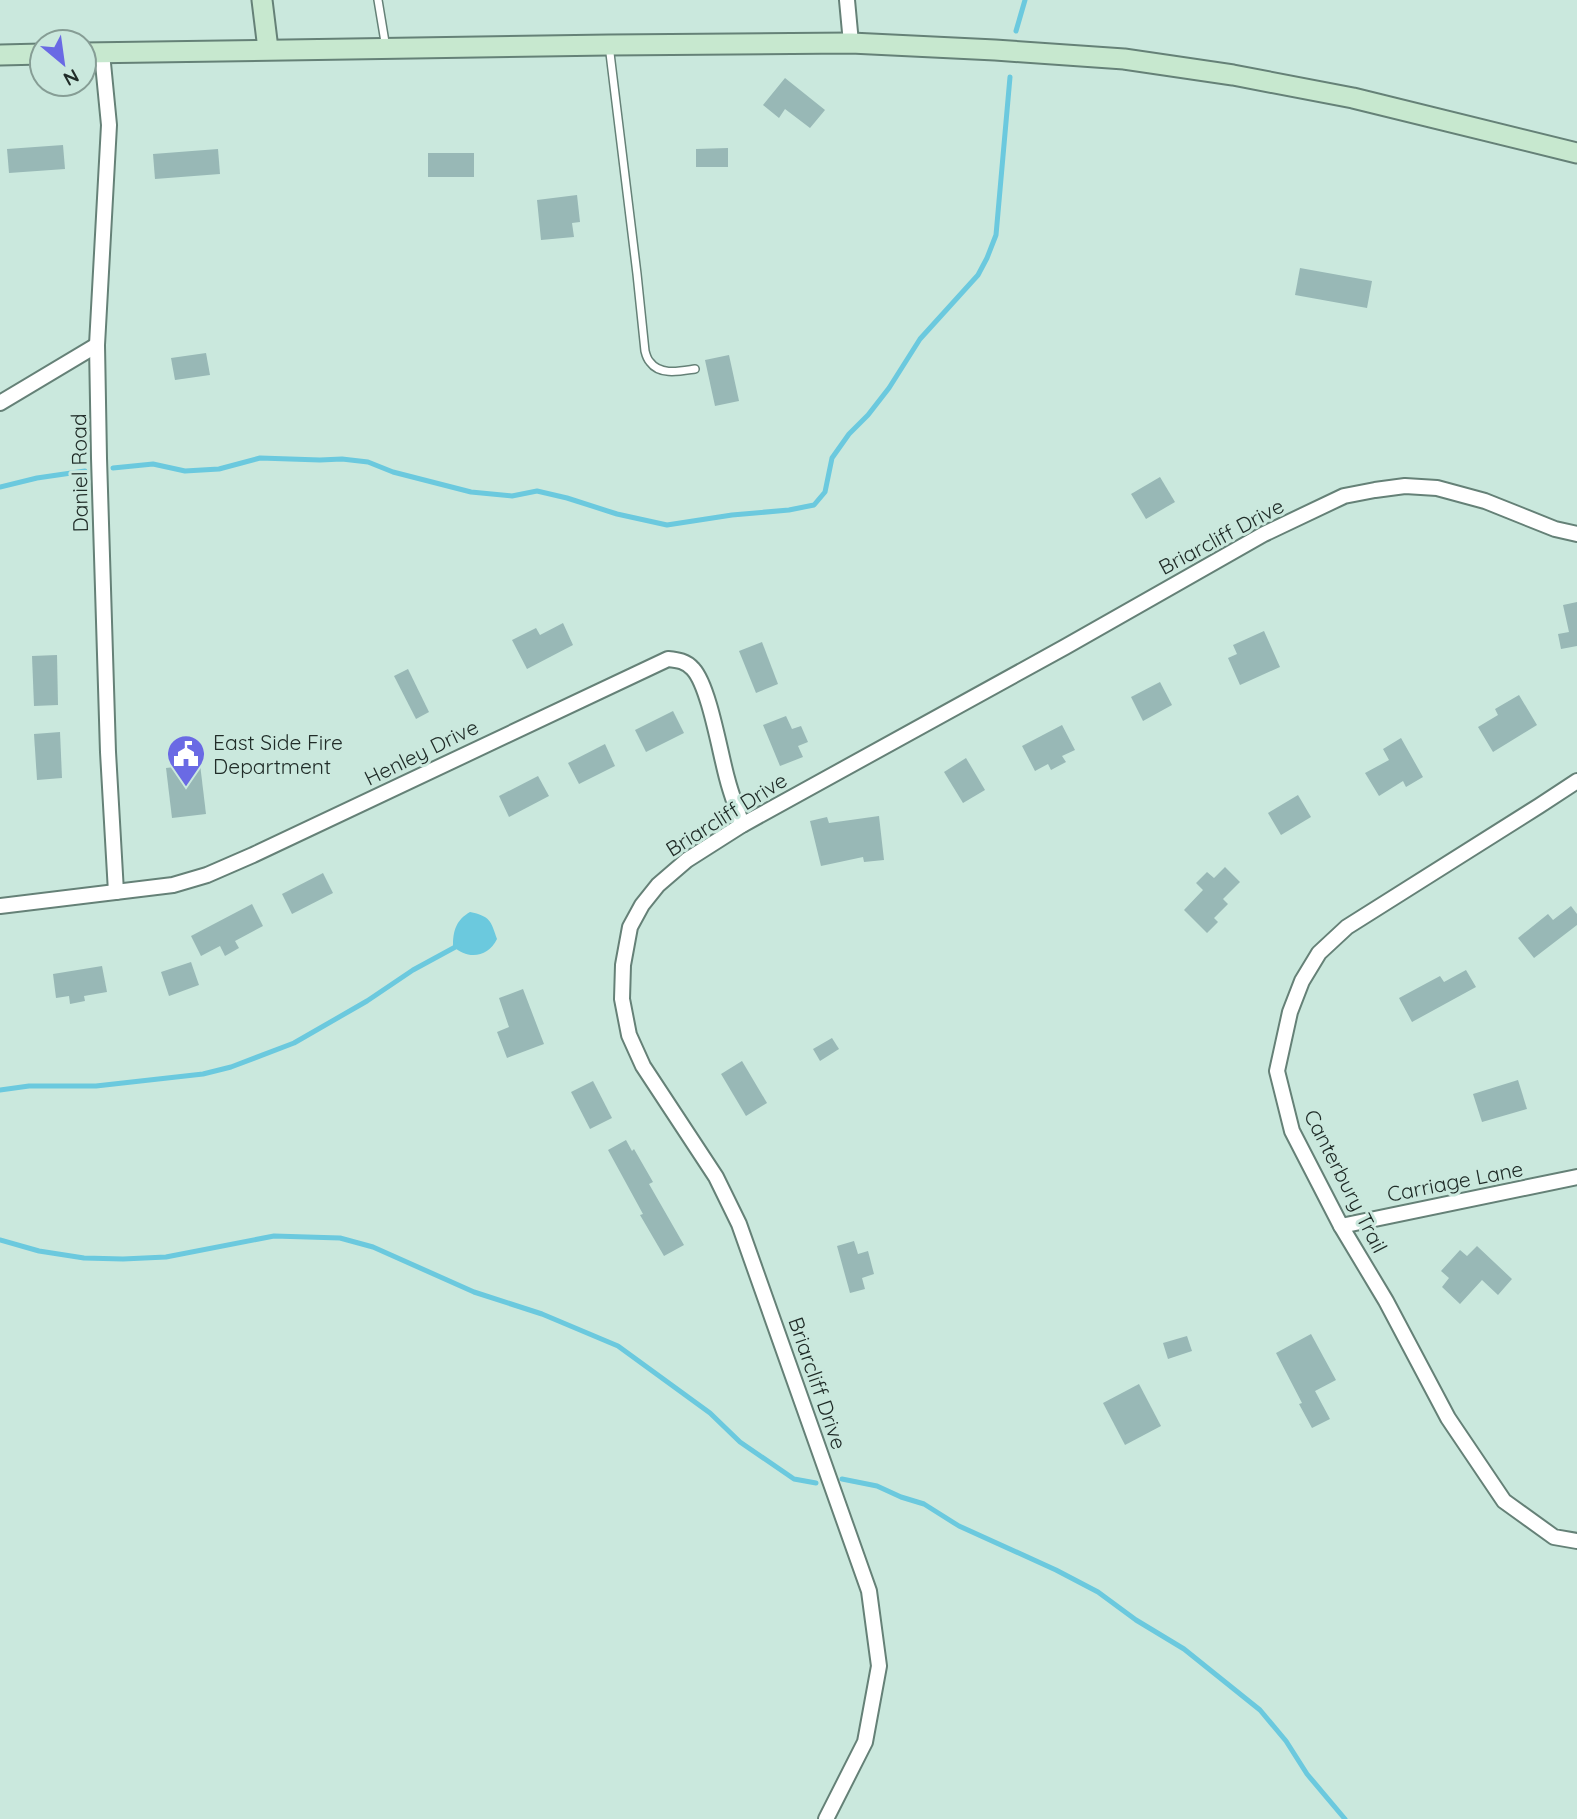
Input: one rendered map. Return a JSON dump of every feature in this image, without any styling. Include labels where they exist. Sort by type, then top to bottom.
[{"type":"main road","points":[[262,0],[268,49]]},
{"type":"main road","points":[[98,53],[851,43],[995,50],[1124,59],[1233,75],[1353,98],[1577,153]]},
{"type":"main road","points":[[0,55],[28,54]]},
{"type":"street","points":[[847,0],[851,43]]},
{"type":"street","name":"Daniel Road","points":[[98,77],[108,125],[97,345],[107,752],[116,892]]},
{"type":"street","points":[[0,403],[97,345]]},
{"type":"street","name":"Briarcliff Drive","points":[[826,1819],[865,1742],[879,1667],[869,1591],[739,1224],[716,1177],[643,1066],[629,1035],[622,999],[623,965],[630,926],[642,905],[658,885],[687,860],[743,825],[1264,534],[1344,496],[1405,485],[1437,488],[1485,501],[1555,529],[1577,534]]},
{"type":"street","name":"Henley Drive","points":[[0,905],[173,885],[207,875],[668,659],[681,660],[699,677],[727,780],[743,825]]},
{"type":"street","name":"Canterbury Trail","points":[[1577,781],[1347,927],[1319,953],[1302,981],[1290,1012],[1277,1071],[1292,1131],[1341,1226],[1387,1301],[1448,1418],[1504,1502],[1553,1537],[1577,1541]]},
{"type":"street","name":"Carriage Lane","points":[[1341,1226],[1577,1177]]},
{"type":"lane","points":[[378,0],[386,48]]},
{"type":"lane","points":[[609,45],[645,351],[650,363],[660,370],[675,372],[695,369]]},
{"type":"water","points":[[470,912],[489,920],[497,939],[488,950],[477,955],[465,953],[453,946],[456,926]]},
{"type":"building","points":[[785,78],[825,110],[810,128],[785,109],[779,118],[763,105]]},
{"type":"building","points":[[63,145],[65,169],[9,173],[7,149]]},
{"type":"building","points":[[728,148],[728,167],[696,167],[696,149]]},
{"type":"building","points":[[218,149],[220,174],[155,179],[153,154]]},
{"type":"building","points":[[428,153],[474,153],[474,177],[428,177]]},
{"type":"building","points":[[577,195],[580,222],[572,223],[574,237],[541,240],[537,200]]},
{"type":"building","points":[[1300,268],[1372,281],[1367,308],[1295,295]]},
{"type":"building","points":[[206,353],[210,375],[175,380],[171,358]]},
{"type":"building","points":[[729,355],[739,401],[715,406],[705,360]]},
{"type":"building","points":[[1160,477],[1175,502],[1146,519],[1131,494]]},
{"type":"building","points":[[1577,602],[1577,646],[1561,649],[1558,634],[1569,632],[1563,605]]},
{"type":"building","points":[[563,623],[573,645],[527,669],[512,640],[536,628],[540,635]]},
{"type":"building","points":[[1264,631],[1280,667],[1240,685],[1228,658],[1237,654],[1233,645]]},
{"type":"building","points":[[762,642],[778,684],[756,693],[739,651]]},
{"type":"building","points":[[57,655],[58,705],[34,706],[32,656]]},
{"type":"building","points":[[408,669],[429,712],[416,719],[394,676]]},
{"type":"building","points":[[1160,682],[1172,705],[1143,721],[1131,697]]},
{"type":"building","points":[[1519,695],[1537,725],[1493,752],[1478,727],[1498,715],[1495,709]]},
{"type":"building","points":[[673,711],[684,733],[646,752],[635,730]]},
{"type":"building","points":[[786,716],[792,729],[801,726],[808,742],[798,746],[803,757],[780,766],[763,725]]},
{"type":"building","points":[[1062,725],[1075,750],[1062,756],[1066,762],[1051,770],[1048,764],[1035,771],[1022,746]]},
{"type":"building","points":[[60,732],[62,778],[37,780],[34,734]]},
{"type":"building","points":[[1401,738],[1423,777],[1406,787],[1403,781],[1379,796],[1365,773],[1389,760],[1383,749]]},
{"type":"building","points":[[605,744],[615,766],[579,784],[568,763]]},
{"type":"building","points":[[966,758],[985,790],[963,803],[944,772]]},
{"type":"building","points":[[200,764],[206,814],[172,818],[166,768]]},
{"type":"building","points":[[538,776],[549,796],[509,817],[499,796]]},
{"type":"building","points":[[1298,795],[1311,817],[1281,835],[1268,813]]},
{"type":"building","points":[[879,816],[884,860],[864,862],[863,857],[821,866],[810,821],[827,817],[829,823]]},
{"type":"building","points":[[1225,867],[1240,882],[1223,899],[1228,904],[1214,918],[1218,922],[1207,933],[1184,910],[1203,890],[1196,883],[1207,872],[1214,878]]},
{"type":"building","points":[[323,873],[333,893],[292,914],[282,894]]},
{"type":"building","points":[[252,904],[263,926],[235,941],[239,948],[225,956],[220,946],[201,956],[191,936]]},
{"type":"building","points":[[1571,906],[1577,914],[1577,925],[1534,958],[1518,938],[1548,914],[1553,920]]},
{"type":"building","points":[[191,962],[199,985],[169,996],[161,972]]},
{"type":"building","points":[[102,966],[107,992],[84,996],[85,1001],[70,1004],[69,996],[56,998],[53,974]]},
{"type":"building","points":[[1466,970],[1476,987],[1412,1022],[1399,998],[1440,976],[1444,982]]},
{"type":"building","points":[[523,989],[544,1044],[507,1058],[497,1032],[509,1027],[499,998]]},
{"type":"building","points":[[832,1038],[839,1049],[820,1061],[813,1049]]},
{"type":"building","points":[[742,1061],[767,1103],[746,1116],[721,1074]]},
{"type":"building","points":[[1518,1080],[1527,1109],[1482,1122],[1473,1094]]},
{"type":"building","points":[[593,1081],[612,1118],[590,1129],[571,1092]]},
{"type":"building","points":[[626,1140],[653,1182],[649,1184],[684,1245],[664,1256],[608,1150]]},
{"type":"building","points":[[854,1241],[858,1254],[868,1251],[874,1274],[862,1278],[865,1289],[850,1293],[837,1246]]},
{"type":"building","points":[[1477,1246],[1512,1279],[1498,1295],[1482,1280],[1460,1304],[1442,1287],[1449,1278],[1441,1271],[1460,1250],[1467,1256]]},
{"type":"building","points":[[1311,1334],[1336,1380],[1315,1391],[1330,1419],[1312,1428],[1276,1353]]},
{"type":"building","points":[[1187,1336],[1192,1351],[1168,1359],[1163,1343]]},
{"type":"building","points":[[1139,1384],[1161,1426],[1125,1445],[1103,1403]]},
{"type":"waterway","points":[[1016,31],[1025,0]]},
{"type":"waterway","points":[[113,468],[153,464],[185,471],[219,469],[260,458],[342,459],[368,462],[393,472],[471,492],[512,496],[537,491],[667,525],[814,505],[825,492],[832,458],[889,388],[920,339],[978,275],[987,258],[996,235],[1010,77]]},
{"type":"waterway","points":[[0,487],[85,471]]},
{"type":"waterway","points":[[0,1090],[29,1086],[96,1086],[203,1074],[231,1067],[294,1043],[459,945]]},
{"type":"waterway","points":[[0,1240],[39,1251],[84,1258],[123,1259],[166,1257],[274,1236],[340,1238],[373,1247],[474,1292],[542,1314],[618,1346],[710,1413],[740,1442],[794,1479],[816,1483]]},
{"type":"waterway","points":[[842,1479],[877,1486],[924,1504],[959,1526],[1098,1592],[1136,1620],[1184,1649],[1260,1710],[1286,1741],[1307,1774],[1345,1819]]},
{"type":"place","name":"East Side Fire Department","points":[[186,788]]}]
